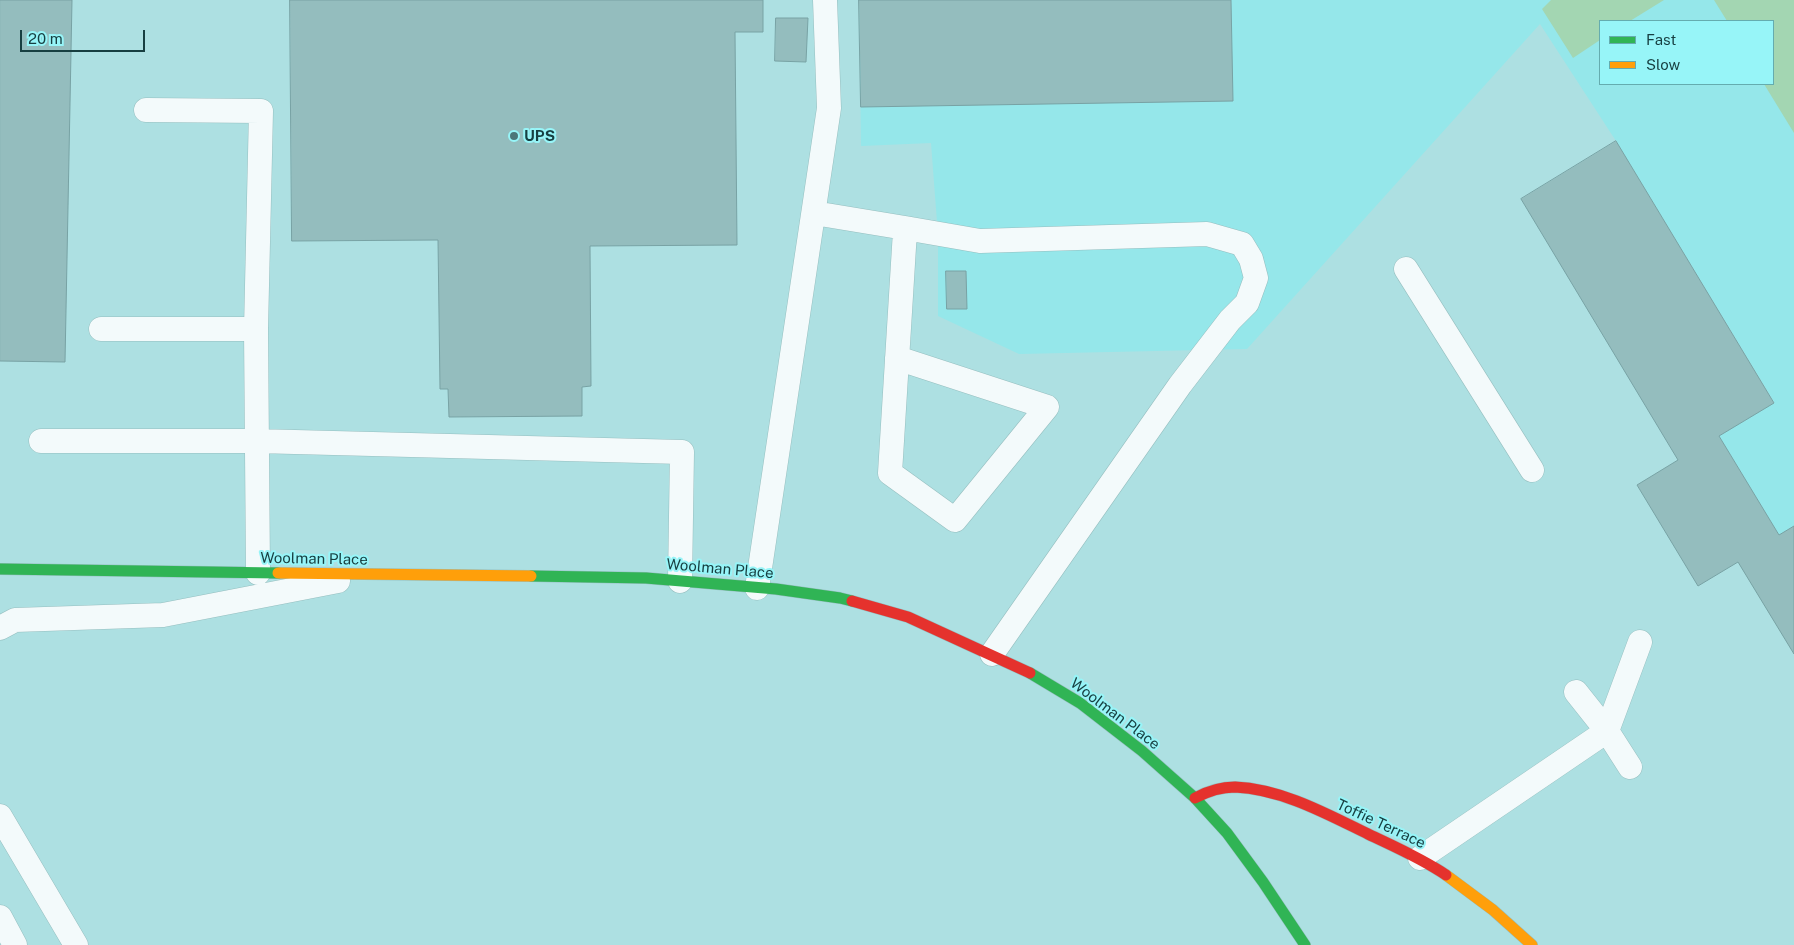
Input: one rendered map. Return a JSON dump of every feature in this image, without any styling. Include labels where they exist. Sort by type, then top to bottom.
[{"type":"street","name":"Woolman Place","points":[[0,569],[646,578],[840,598],[891,612],[908,617],[1028,672],[1080,702],[1142,751],[1194,798],[1227,833],[1263,882],[1305,945]]},
{"type":"street","name":"Toffie Terrace","points":[[1194,798],[1214,789],[1234,787],[1260,790],[1289,799],[1345,822],[1420,858],[1474,896],[1517,930],[1532,945]]},
{"type":"lane","points":[[757,588],[829,108],[825,0]]},
{"type":"lane","points":[[146,110],[261,111],[256,329],[258,573]]},
{"type":"lane","points":[[814,213],[980,241],[1207,234],[1242,244],[1251,259],[1256,278],[1247,303],[1230,320],[1180,385],[992,654]]},
{"type":"lane","points":[[897,358],[1047,407],[955,520],[890,473],[897,358],[905,228]]},
{"type":"lane","points":[[1406,269],[1532,470]]},
{"type":"lane","points":[[101,328],[256,329]]},
{"type":"lane","points":[[41,441],[256,441],[682,452],[680,581]]},
{"type":"lane","points":[[0,628],[15,620],[163,615],[370,575]]},
{"type":"lane","points":[[1420,858],[1607,730],[1640,642]]},
{"type":"lane","points":[[1576,692],[1607,730],[1630,767]]},
{"type":"lane","points":[[0,816],[76,945]]},
{"type":"lane","points":[[0,916],[15,945]]},
{"type":"shaded area","points":[[859,0],[1794,0],[1794,526],[1779,535],[1719,436],[1774,402],[1616,141],[1540,24],[1247,349],[1019,354],[938,316],[938,235],[931,143],[861,146]]},
{"type":"green space","points":[[1551,0],[1664,0],[1632,20],[1599,20],[1599,41],[1573,58],[1542,9]]},
{"type":"green space","points":[[1714,0],[1794,0],[1794,133],[1765,85],[1774,85],[1774,20],[1726,20]]},
{"type":"building","points":[[0,0],[72,0],[65,362],[0,361]]},
{"type":"building","name":"UPS","points":[[290,0],[763,0],[763,32],[735,32],[737,245],[590,246],[591,386],[582,387],[582,416],[449,417],[448,389],[440,389],[438,240],[292,241]]},
{"type":"building","points":[[859,0],[1231,0],[1233,101],[861,107]]},
{"type":"building","points":[[776,18],[808,18],[806,62],[775,61]]},
{"type":"building","points":[[1616,141],[1774,403],[1719,436],[1779,535],[1794,526],[1794,654],[1738,562],[1698,586],[1637,485],[1678,460],[1521,199]]},
{"type":"building","points":[[946,271],[966,271],[967,309],[947,309]]},
{"type":"traffic: fast","points":[[0,569],[278,573]]},
{"type":"traffic: fast","points":[[531,576],[646,578],[776,589],[852,601]]},
{"type":"traffic: fast","points":[[1030,673],[1080,703],[1142,751],[1195,798],[1227,833],[1263,882],[1305,945]]},
{"type":"traffic: slow","points":[[278,573],[531,576]]},
{"type":"traffic: slow","points":[[1446,875],[1493,910],[1532,945]]},
{"type":"traffic: jam","points":[[852,601],[908,617],[1030,673]]},
{"type":"traffic: jam","points":[[1195,798],[1214,790],[1235,787],[1270,792],[1287,797],[1398,848],[1446,875]]},
{"type":"place","name":"UPS","points":[[514,136]]}]
